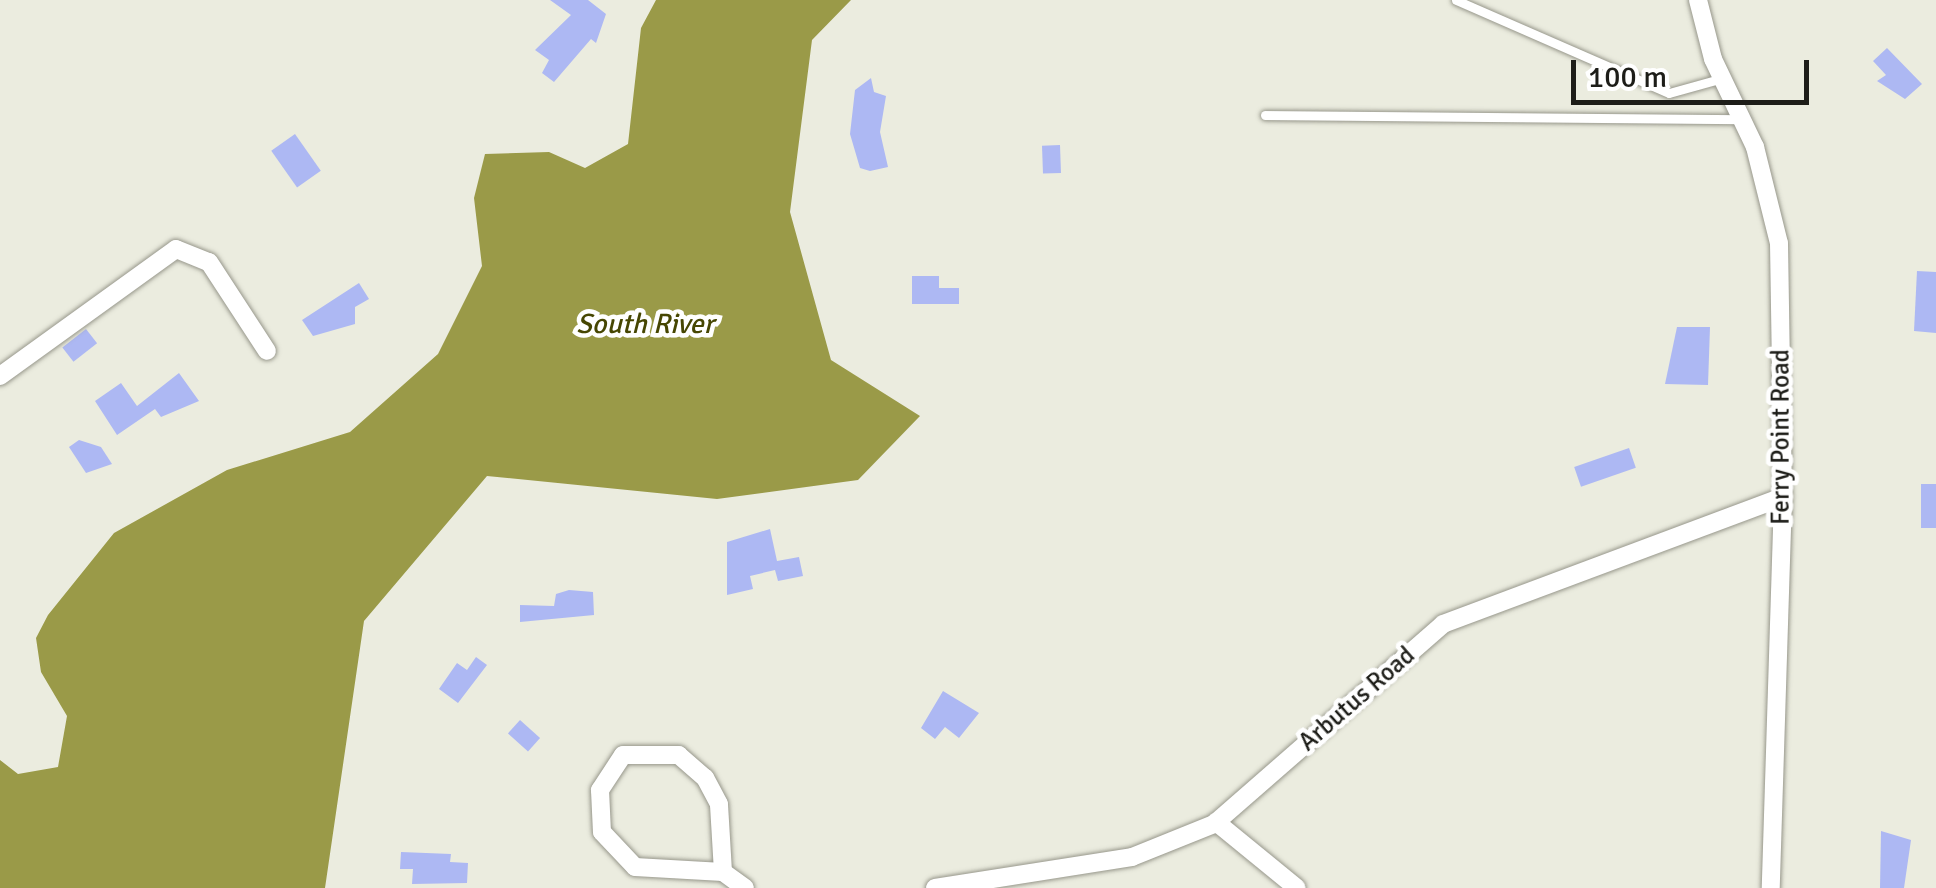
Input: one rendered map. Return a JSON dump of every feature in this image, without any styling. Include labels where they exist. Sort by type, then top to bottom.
[{"type":"street","name":"Ferry Point Road","points":[[1698,0],[1722,78],[1742,119],[1779,243],[1784,497],[1771,888]]},
{"type":"street","points":[[0,376],[176,249],[208,262],[267,351]]},
{"type":"street","name":"Arbutus Road","points":[[935,888],[1132,857],[1216,822],[1443,624],[1784,497]]},
{"type":"street","points":[[722,872],[718,804],[705,778],[679,755],[654,749],[624,755],[600,790],[602,832],[635,867],[722,872],[745,888]]},
{"type":"street","points":[[1216,822],[1297,888]]},
{"type":"lane","points":[[1456,0],[1670,93],[1722,78]]},
{"type":"lane","points":[[1265,115],[1742,119]]},
{"type":"water","name":"South River","points":[[656,0],[851,0],[812,40],[790,212],[831,360],[920,416],[858,480],[717,499],[487,476],[364,621],[325,888],[0,888],[0,760],[18,774],[58,767],[67,716],[41,672],[36,638],[48,615],[114,533],[227,470],[350,432],[438,354],[482,266],[474,198],[485,154],[549,152],[585,168],[628,144],[641,28]]},
{"type":"building","points":[[550,0],[588,0],[606,14],[596,43],[591,39],[554,82],[542,73],[549,60],[535,50],[571,15]]},
{"type":"building","points":[[1887,48],[1922,84],[1905,99],[1877,81],[1886,75],[1873,61]]},
{"type":"building","points":[[871,78],[874,92],[886,96],[880,132],[888,167],[870,171],[860,168],[850,134],[855,90]]},
{"type":"building","points":[[295,134],[321,171],[297,187],[271,151]]},
{"type":"building","points":[[1060,145],[1061,173],[1043,174],[1042,146]]},
{"type":"building","points":[[1917,271],[1936,272],[1936,333],[1914,331]]},
{"type":"building","points":[[912,276],[939,276],[939,288],[959,288],[959,304],[912,304]]},
{"type":"building","points":[[359,283],[369,299],[355,307],[355,324],[313,336],[302,320]]},
{"type":"building","points":[[1677,327],[1710,327],[1708,385],[1665,384]]},
{"type":"building","points":[[86,329],[97,343],[73,362],[62,347]]},
{"type":"building","points":[[179,373],[199,401],[161,417],[155,409],[117,435],[95,401],[121,383],[137,406]]},
{"type":"building","points":[[79,440],[101,447],[112,464],[86,473],[69,447]]},
{"type":"building","points":[[1629,448],[1636,468],[1581,487],[1574,467]]},
{"type":"building","points":[[1921,484],[1936,484],[1936,528],[1921,528]]},
{"type":"building","points":[[770,529],[777,561],[799,557],[803,576],[778,581],[775,570],[750,576],[753,589],[727,595],[727,542]]},
{"type":"building","points":[[569,590],[593,592],[594,615],[520,622],[520,605],[554,606],[556,594]]},
{"type":"building","points":[[476,657],[487,665],[458,703],[439,689],[457,663],[467,670]]},
{"type":"building","points":[[943,691],[979,713],[959,738],[945,727],[935,739],[921,728]]},
{"type":"building","points":[[520,720],[540,738],[528,751],[508,733]]},
{"type":"building","points":[[1881,831],[1911,840],[1904,888],[1880,888]]},
{"type":"building","points":[[401,852],[451,854],[450,862],[468,863],[467,883],[412,884],[413,869],[400,869]]}]
